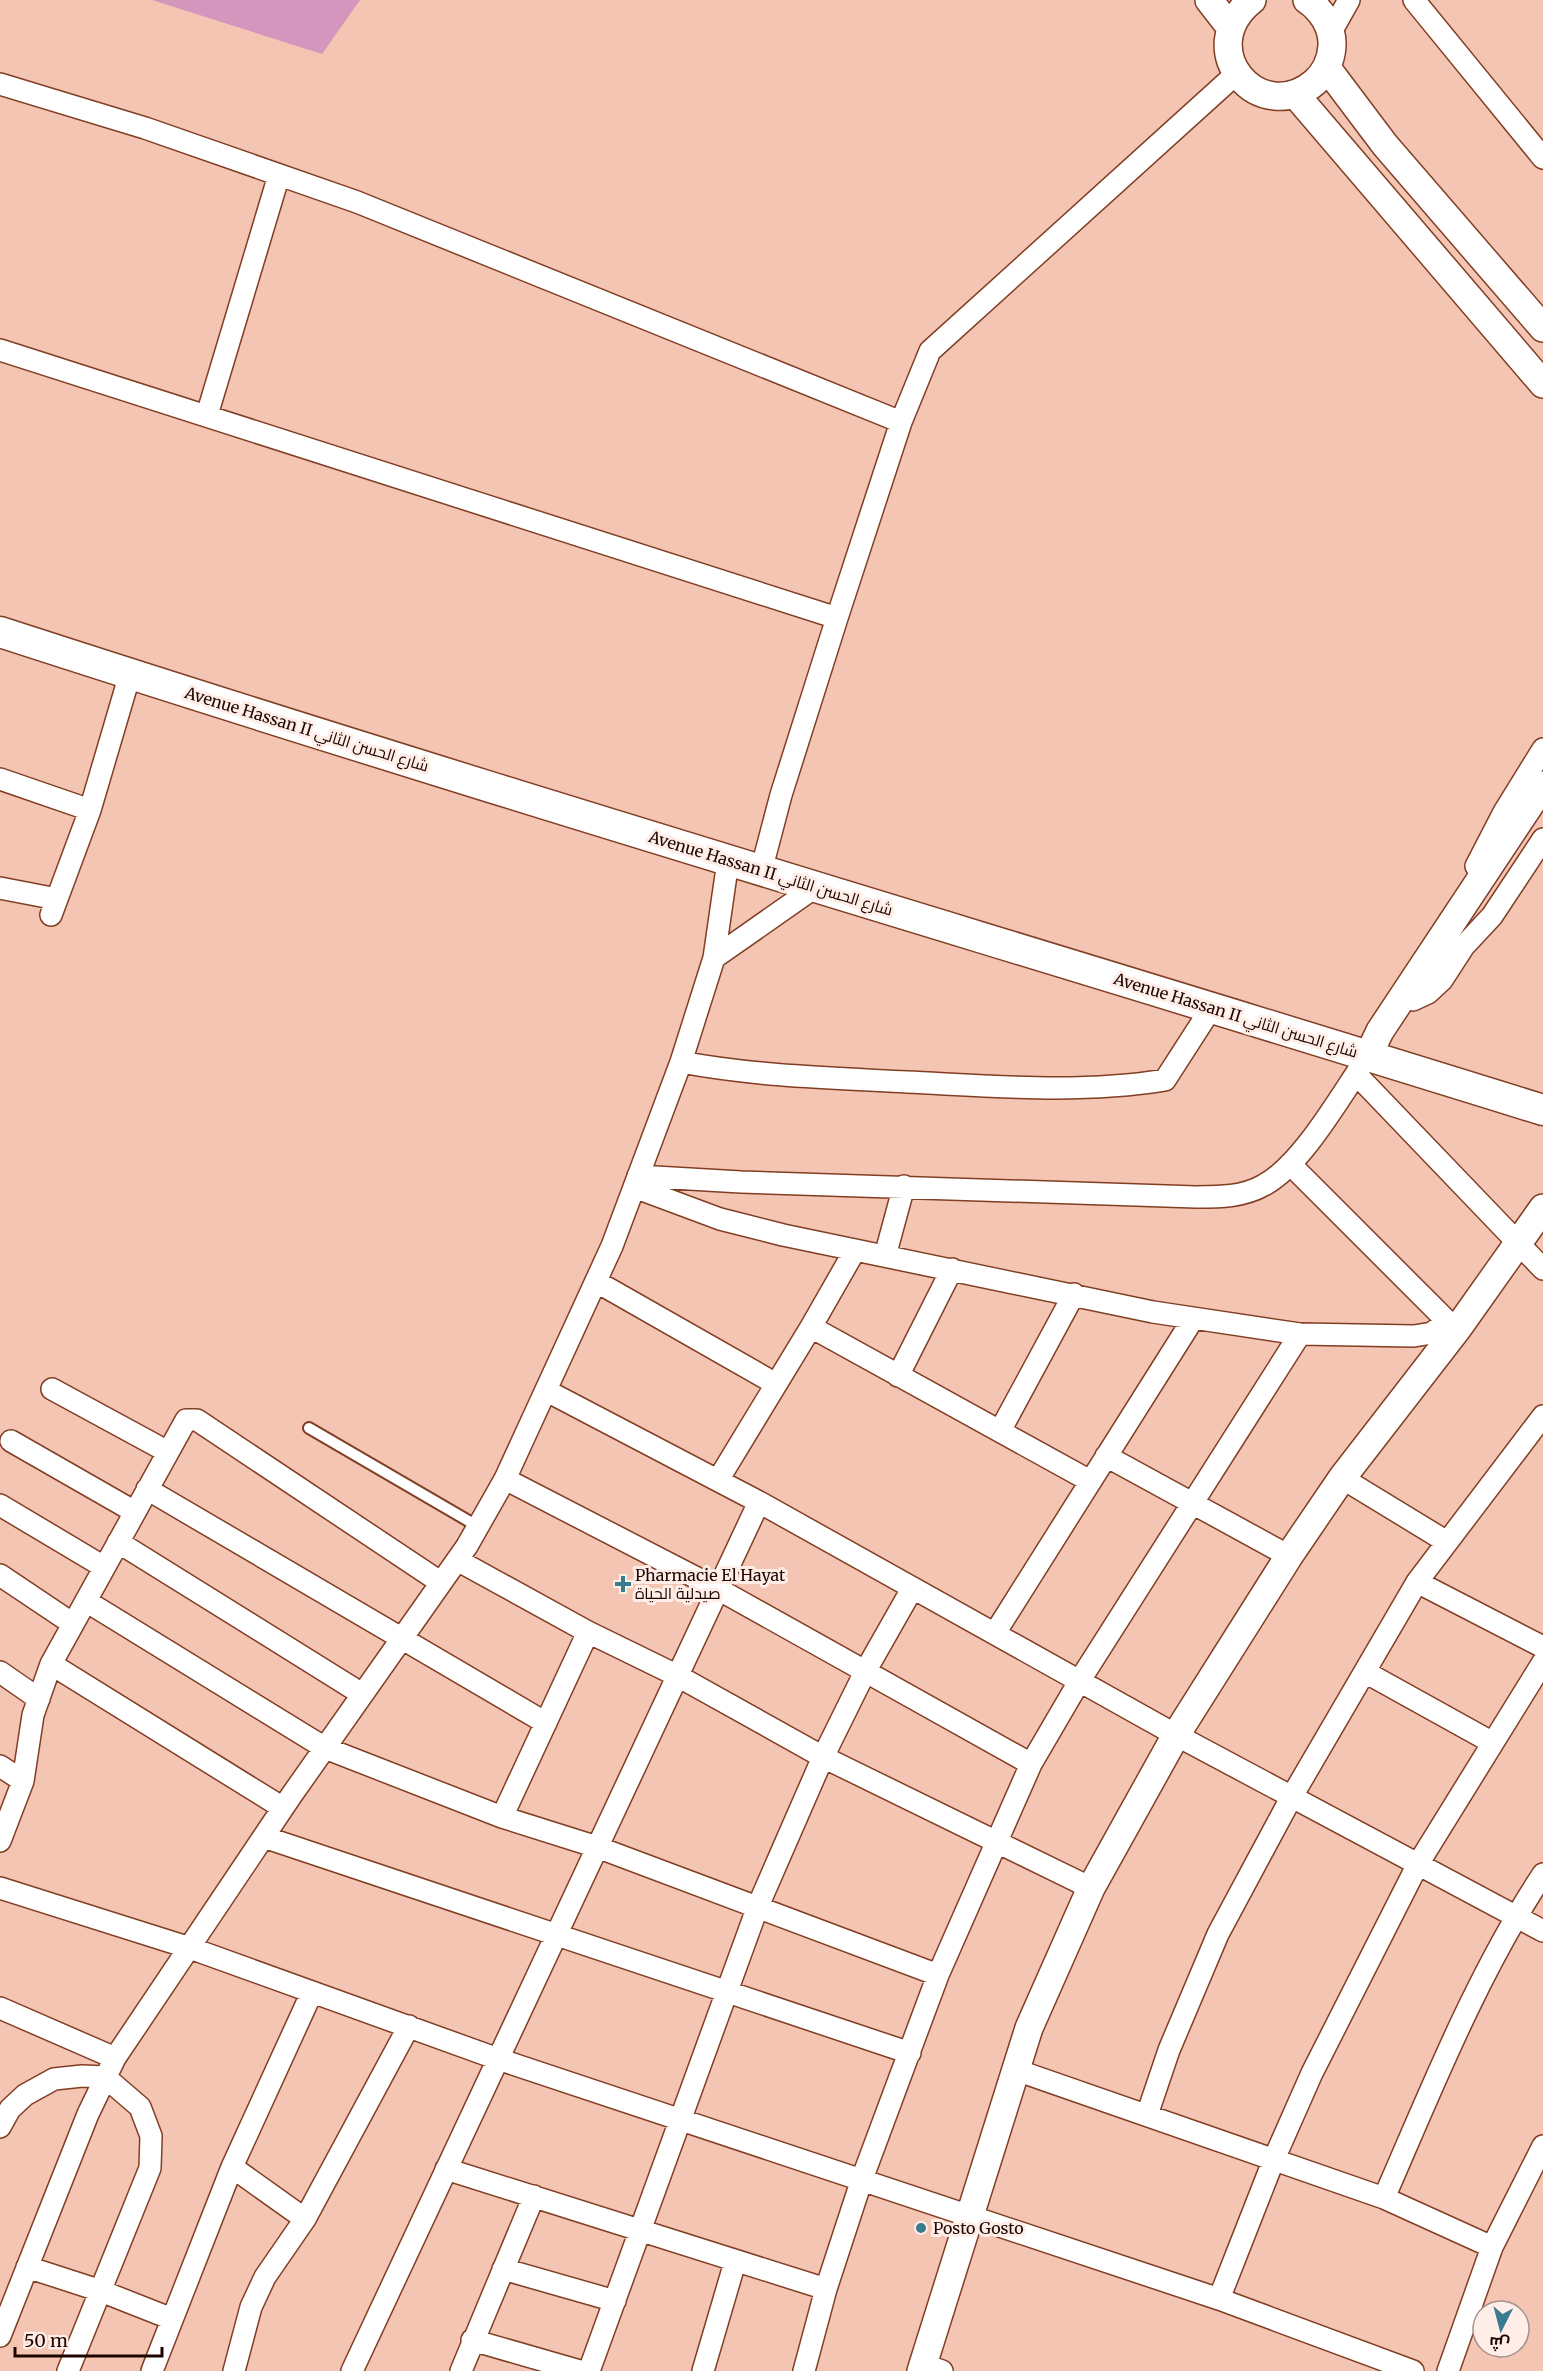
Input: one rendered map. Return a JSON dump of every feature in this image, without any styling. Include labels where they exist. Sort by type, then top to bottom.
[{"type":"main road","name":"Avenue Hassan II شارع الحسن الثاني","points":[[0,632],[814,888],[1212,1006],[1362,1065],[1543,1110]]},
{"type":"street","points":[[1209,0],[1230,27]]},
{"type":"street","points":[[1252,0],[1240,10],[1230,27],[1228,51],[1236,74],[1248,86],[1262,93],[1278,96],[1295,94],[1308,88],[1327,68],[1332,50],[1331,32],[1323,15],[1311,1]]},
{"type":"street","points":[[1331,32],[1349,0]]},
{"type":"street","points":[[1414,0],[1543,158]]},
{"type":"street","points":[[1327,68],[1385,145],[1543,328]]},
{"type":"street","points":[[761,871],[781,795],[837,618],[901,422],[930,351],[1236,74]]},
{"type":"street","points":[[0,84],[145,128],[357,202],[901,422]]},
{"type":"street","points":[[1295,94],[1543,384]]},
{"type":"street","points":[[207,415],[279,175]]},
{"type":"street","points":[[0,350],[837,618]]},
{"type":"street","points":[[0,888],[54,907],[90,810],[130,674]]},
{"type":"street","points":[[1382,1027],[1379,1016],[1384,1003],[1482,857],[1504,812],[1543,749]]},
{"type":"street","points":[[0,779],[90,810]]},
{"type":"street","points":[[636,1181],[904,1186],[1196,1197],[1235,1196],[1265,1185],[1290,1164],[1362,1065],[1382,1027],[1543,785]]},
{"type":"street","points":[[1362,1065],[1390,1036],[1543,802]]},
{"type":"street","points":[[1413,1000],[1428,993],[1442,980],[1464,946],[1492,916],[1543,839]]},
{"type":"street","points":[[0,2336],[88,2114],[110,2067],[283,1808],[457,1560],[479,1527],[505,1479],[597,1282],[681,1062],[714,958],[728,861]]},
{"type":"street","points":[[714,958],[814,888]]},
{"type":"street","points":[[681,1062],[737,1073],[801,1077],[969,1085],[1129,1086],[1166,1080],[1212,1006]]},
{"type":"street","points":[[1362,1065],[1534,1225],[1543,1269]]},
{"type":"street","points":[[1290,1164],[1453,1325]]},
{"type":"street","points":[[636,1181],[720,1219],[855,1250],[1193,1318],[1300,1334],[1414,1336],[1432,1333],[1453,1325]]},
{"type":"street","points":[[885,1256],[904,1186]]},
{"type":"street","points":[[928,2369],[969,2216],[1029,2028],[1091,1888],[1176,1735],[1289,1556],[1342,1478],[1453,1325],[1534,1225]]},
{"type":"street","points":[[718,1480],[855,1250]]},
{"type":"street","points":[[898,1376],[952,1269]]},
{"type":"street","points":[[597,1282],[776,1384]]},
{"type":"street","points":[[1000,1431],[1074,1294]]},
{"type":"street","points":[[995,1633],[1193,1318]]},
{"type":"street","points":[[811,1327],[1090,1481]]},
{"type":"street","points":[[804,2371],[826,2289],[862,2179],[938,1975],[994,1842],[1030,1764],[1080,1680],[1300,1334]]},
{"type":"street","points":[[52,1389],[168,1452]]},
{"type":"street","points":[[547,1391],[759,1502],[1291,1798],[1543,1930]]},
{"type":"street","points":[[0,1841],[22,1781],[33,1715],[51,1664],[186,1420],[197,1420],[440,1582]]},
{"type":"street","points":[[1147,2115],[1169,2050],[1218,1934],[1291,1798],[1417,1582],[1541,1424]]},
{"type":"street","points":[[11,1441],[135,1512]]},
{"type":"street","points":[[1106,1456],[1289,1556]]},
{"type":"street","points":[[1342,1478],[1447,1542]]},
{"type":"street","points":[[505,1479],[718,1589],[1030,1764]]},
{"type":"street","points":[[147,1489],[546,1723]]},
{"type":"street","points":[[352,2371],[759,1502]]},
{"type":"street","points":[[0,1505],[104,1568]]},
{"type":"street","points":[[118,1542],[362,1694]]},
{"type":"street","points":[[457,1560],[588,1632],[676,1675],[823,1757],[1091,1888]]},
{"type":"street","points":[[0,1575],[73,1624]]},
{"type":"street","points":[[1417,1582],[1543,1647]]},
{"type":"street","points":[[589,2371],[758,1906],[823,1757],[866,1670],[912,1589]]},
{"type":"street","points":[[86,1601],[325,1748],[502,1817],[597,1847],[938,1975]]},
{"type":"street","points":[[502,1817],[588,1632]]},
{"type":"street","points":[[1219,2299],[1274,2159],[1312,2073],[1418,1864],[1543,1662]]},
{"type":"street","points":[[51,1664],[283,1808]]},
{"type":"street","points":[[1365,1671],[1493,1743]]},
{"type":"street","points":[[0,1672],[39,1699]]},
{"type":"street","points":[[0,1766],[22,1781]]},
{"type":"street","points":[[264,1838],[910,2053]]},
{"type":"street","points":[[1384,2198],[1459,2029],[1516,1916],[1543,1874]]},
{"type":"street","points":[[0,1888],[190,1948],[498,2059],[1219,2299],[1413,2371]]},
{"type":"street","points":[[152,2371],[232,2167],[312,1992]]},
{"type":"street","points":[[0,2008],[110,2067],[140,2107],[151,2136],[150,2169],[68,2371]]},
{"type":"street","points":[[234,2371],[251,2307],[265,2277],[305,2219],[410,2026]]},
{"type":"street","points":[[0,2127],[10,2109],[25,2095],[54,2079],[82,2076],[110,2067]]},
{"type":"street","points":[[1016,2070],[1384,2198],[1492,2247]]},
{"type":"street","points":[[1448,2371],[1492,2247],[1543,2146]]},
{"type":"street","points":[[232,2167],[305,2219]]},
{"type":"street","points":[[446,2169],[826,2289]]},
{"type":"street","points":[[461,2371],[534,2196]]},
{"type":"street","points":[[703,2371],[735,2262]]},
{"type":"street","points":[[27,2267],[101,2291],[172,2319]]},
{"type":"street","points":[[503,2269],[615,2301]]},
{"type":"street","points":[[472,2340],[579,2371]]},
{"type":"lane","points":[[309,1428],[479,1527]]},
{"type":"shaded area","points":[[152,0],[360,0],[322,54]]},
{"type":"place","name":"Pharmacie El Hayat صيدلية الحياة","points":[[623,1584]]},
{"type":"place","name":"Posto Gosto","points":[[921,2228]]}]
